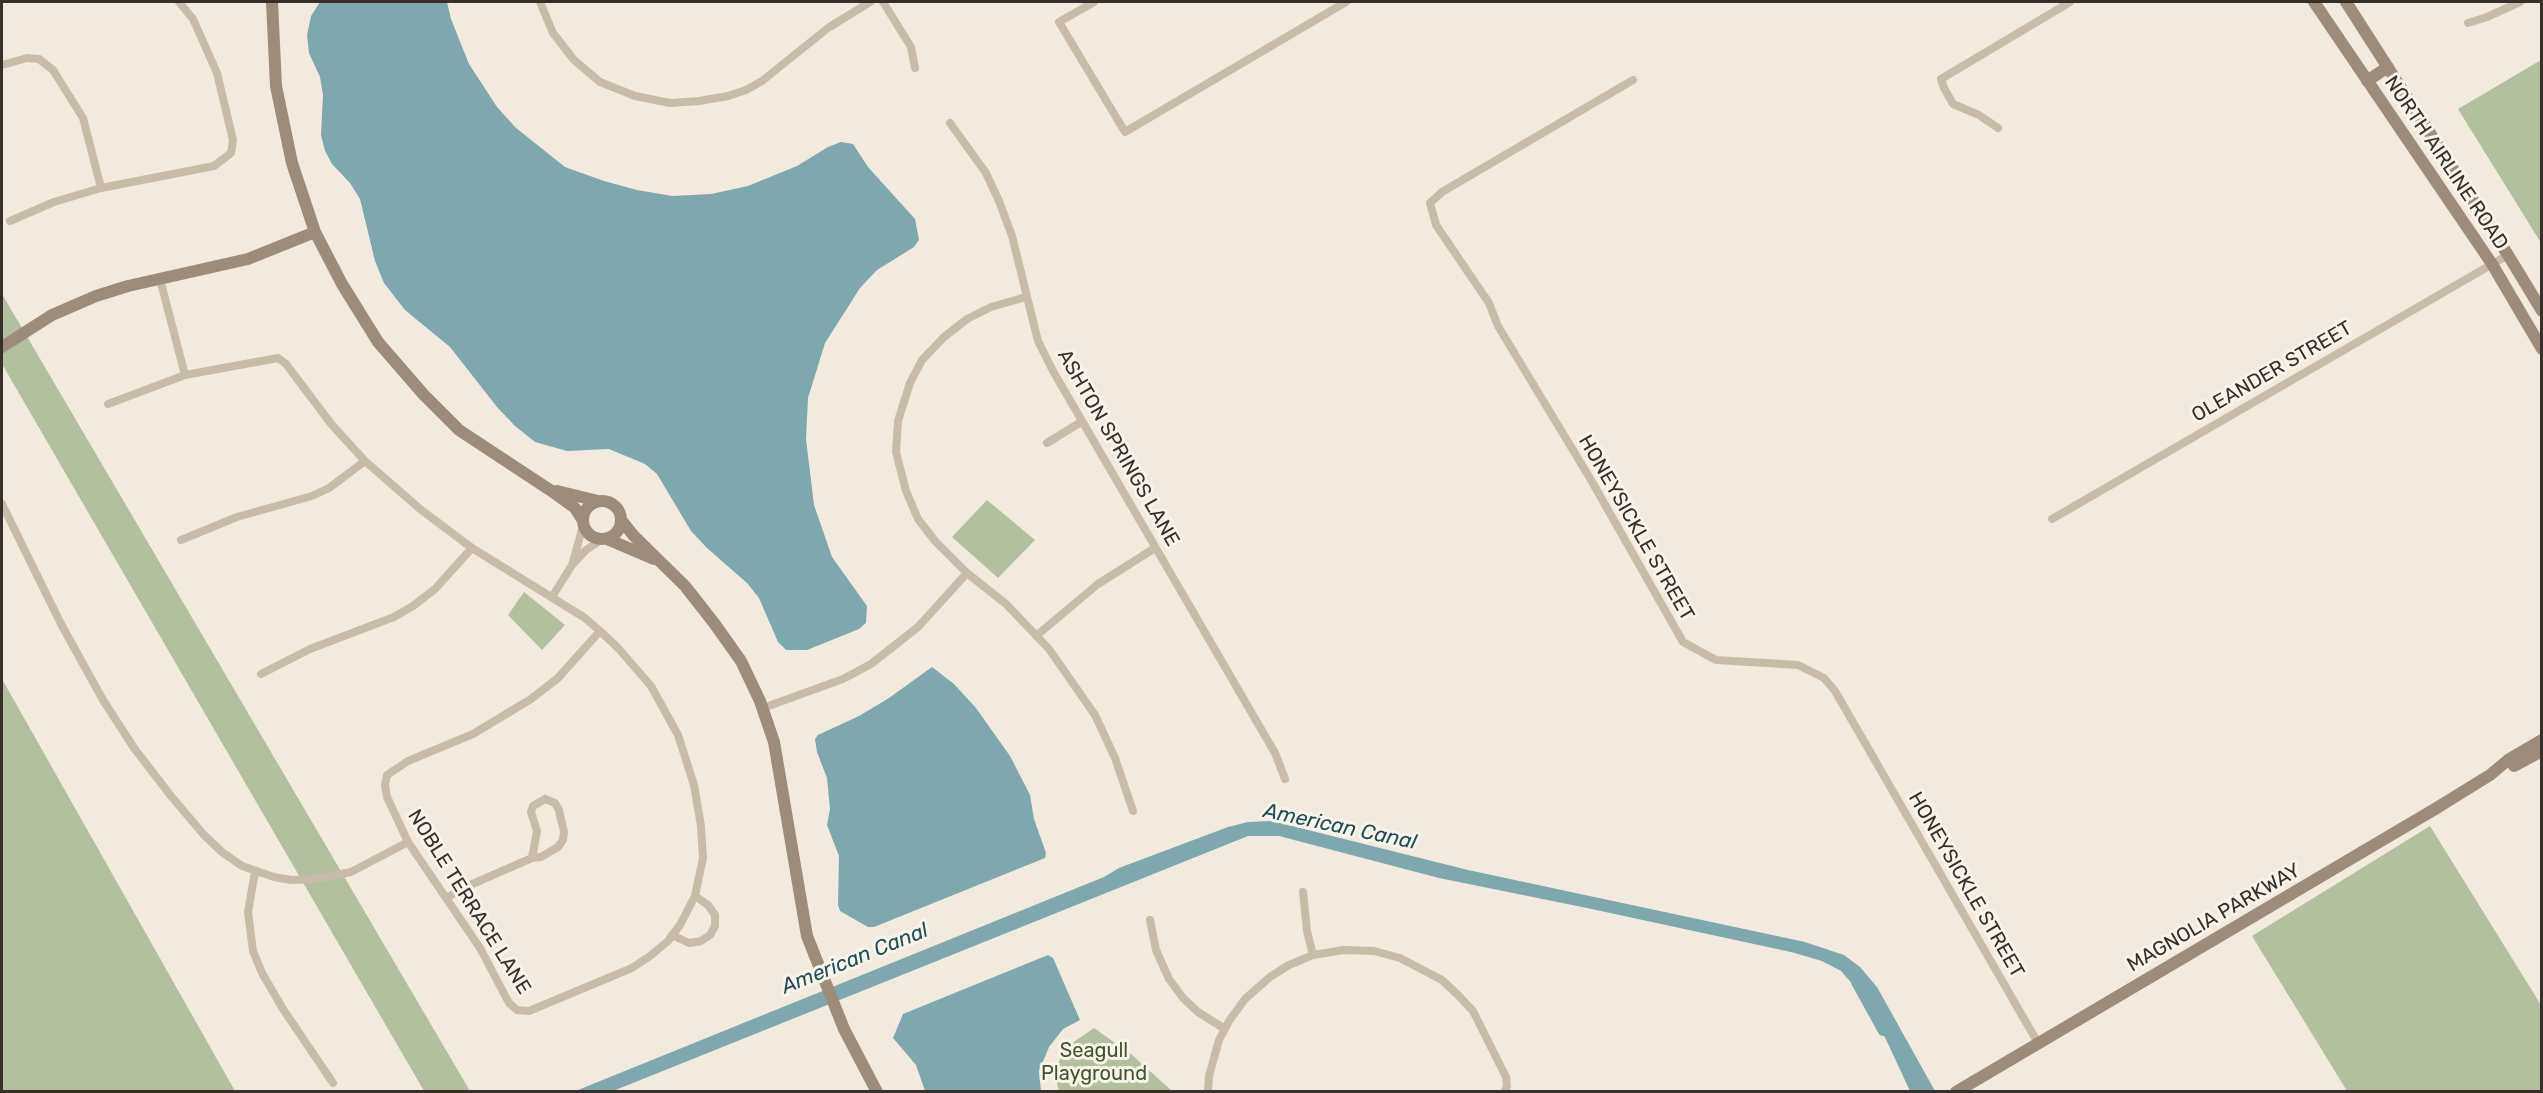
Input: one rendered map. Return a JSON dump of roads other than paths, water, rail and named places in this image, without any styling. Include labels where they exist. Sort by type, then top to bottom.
[{"type":"street","points":[[10,221],[54,202],[101,188],[214,166],[231,153],[233,141],[217,73],[193,19],[179,2]]},
{"type":"street","points":[[272,2],[276,86],[292,163],[315,232],[342,284],[378,342],[424,395],[459,430],[575,508],[589,536],[604,539],[660,562]]},
{"type":"street","points":[[540,2],[553,33],[574,60],[600,82],[635,96],[670,103],[718,98],[746,90],[762,81],[828,28],[870,2]]},
{"type":"street","points":[[883,2],[911,47],[915,68]]},
{"type":"street","points":[[1095,2],[1059,22],[1125,132],[1346,2]]},
{"type":"street","points":[[1998,128],[1980,115],[1953,104],[1941,79],[2070,2]]},
{"type":"street","name":"NORTH AIRLINE ROAD","points":[[2314,2],[2492,264],[2541,349]]},
{"type":"street","name":"NORTH AIRLINE ROAD","points":[[2346,2],[2508,255],[2541,311]]},
{"type":"street","points":[[2468,23],[2520,2]]},
{"type":"street","points":[[2,65],[27,58],[39,59],[53,70],[71,96],[86,127],[101,188]]},
{"type":"street","points":[[2367,81],[2388,67]]},
{"type":"street","name":"HONEYSICKLE STREET","points":[[1633,80],[1442,192],[1430,203],[1436,225],[1489,303],[1498,326],[1591,480],[1683,642],[1716,660],[1798,665],[1824,678],[1835,691],[1938,865],[2038,1043]]},
{"type":"street","name":"ASHTON SPRINGS LANE","points":[[950,123],[986,173],[999,201],[1012,236],[1038,341],[1081,422],[1275,753],[1286,779]]},
{"type":"street","points":[[2,347],[32,327],[77,304],[110,291],[248,258],[315,232]]},
{"type":"street","name":"OLEANDER STREET","points":[[2052,519],[2508,255]]},
{"type":"street","points":[[160,279],[185,375]]},
{"type":"street","points":[[1026,297],[991,307],[967,319],[944,337],[922,360],[910,383],[898,421],[896,452],[906,491],[918,519],[935,541],[967,573],[1006,604],[1036,636],[1062,667],[1095,715],[1115,758],[1133,811]]},
{"type":"street","points":[[108,404],[185,375],[278,358],[286,364],[332,425],[365,461],[472,548],[585,618],[634,665],[651,686],[678,735],[687,759],[701,826],[703,858],[695,896],[672,935],[689,943],[701,941],[710,935],[715,926],[715,915],[695,896]]},
{"type":"street","points":[[1047,442],[1081,422]]},
{"type":"street","points":[[181,540],[237,517],[312,496],[336,483],[365,461]]},
{"type":"street","points":[[550,490],[604,501],[616,507],[621,520],[634,536],[685,586],[741,661],[774,742],[804,923],[820,973],[855,1052],[877,1092]]},
{"type":"street","points":[[572,566],[586,508],[598,501]]},
{"type":"street","points":[[2,504],[81,662],[134,748],[204,835],[229,856],[255,872],[291,880],[337,876],[371,863],[408,842]]},
{"type":"street","points":[[552,597],[572,566],[586,550],[617,532],[621,520]]},
{"type":"street","points":[[261,674],[310,649],[394,617],[413,606],[435,590],[472,548]]},
{"type":"street","points":[[1036,636],[1098,584],[1155,548]]},
{"type":"street","points":[[762,708],[843,679],[871,664],[918,627],[967,573]]},
{"type":"street","name":"NOBLE TERRACE LANE","points":[[600,631],[558,678],[531,699],[473,734],[408,761],[387,775],[385,785],[387,796],[408,842],[480,948],[508,1004],[517,1010],[529,1011],[632,968],[650,956],[672,935]]},
{"type":"street","name":"MAGNOLIA PARKWAY","points":[[2490,775],[2508,760],[2541,740]]},
{"type":"street","name":"MAGNOLIA PARKWAY","points":[[1956,1092],[2490,775],[2541,751]]},
{"type":"street","points":[[446,898],[477,881],[532,858],[541,857],[558,848],[563,840],[564,832],[559,810],[549,799],[538,801],[531,812],[537,831],[532,858]]},
{"type":"street","points":[[255,872],[248,912],[253,951],[262,973],[283,1009],[333,1083]]},
{"type":"street","points":[[1303,892],[1305,919],[1313,955]]},
{"type":"street","points":[[1150,920],[1156,950],[1169,979],[1183,998],[1198,1012],[1225,1029]]},
{"type":"street","points":[[1208,1092],[1209,1076],[1225,1029],[1245,999],[1270,977],[1313,955],[1344,950],[1374,951],[1400,958],[1442,980],[1473,1011],[1506,1077],[1505,1089]]},
{"type":"water","points":[[320,2],[447,2],[451,19],[469,64],[497,107],[516,128],[565,167],[637,190],[672,196],[711,194],[748,186],[797,166],[828,147],[841,142],[853,144],[868,167],[915,219],[919,240],[914,247],[877,270],[860,288],[825,343],[808,398],[806,439],[814,505],[832,557],[867,606],[866,623],[859,629],[807,650],[786,650],[778,642],[759,598],[747,583],[691,531],[657,474],[645,464],[609,449],[567,451],[535,442],[497,407],[450,347],[405,310],[384,283],[375,261],[360,199],[350,183],[332,164],[325,151],[321,135],[323,95],[320,77],[309,53],[307,35],[311,16]]},
{"type":"water","points":[[932,667],[954,684],[976,708],[1010,756],[1030,795],[1034,819],[1046,853],[1045,858],[874,927],[868,927],[840,911],[838,905],[839,856],[827,825],[830,809],[827,778],[817,752],[815,739],[818,735],[859,716],[889,698]]},
{"type":"water","name":"American Canal","points":[[1272,821],[1468,870],[1805,942],[1844,955],[1860,967],[1877,987],[1935,1091],[1910,1091],[1869,1003],[1841,971],[1822,961],[1791,952],[1439,878],[1279,836],[1248,836],[613,1091],[573,1092],[1104,877],[1119,868],[1228,827],[1248,822]]},
{"type":"water","points":[[1048,955],[1053,958],[1080,1020],[1063,1029],[1049,1047],[1039,1071],[1041,1091],[925,1091],[916,1065],[893,1038],[903,1014]]},
{"type":"waterway","name":"American Canal","points":[[1856,982],[1883,1031]]},
{"type":"park label","name":"Seagull Playground","points":[[1094,1062]]}]
